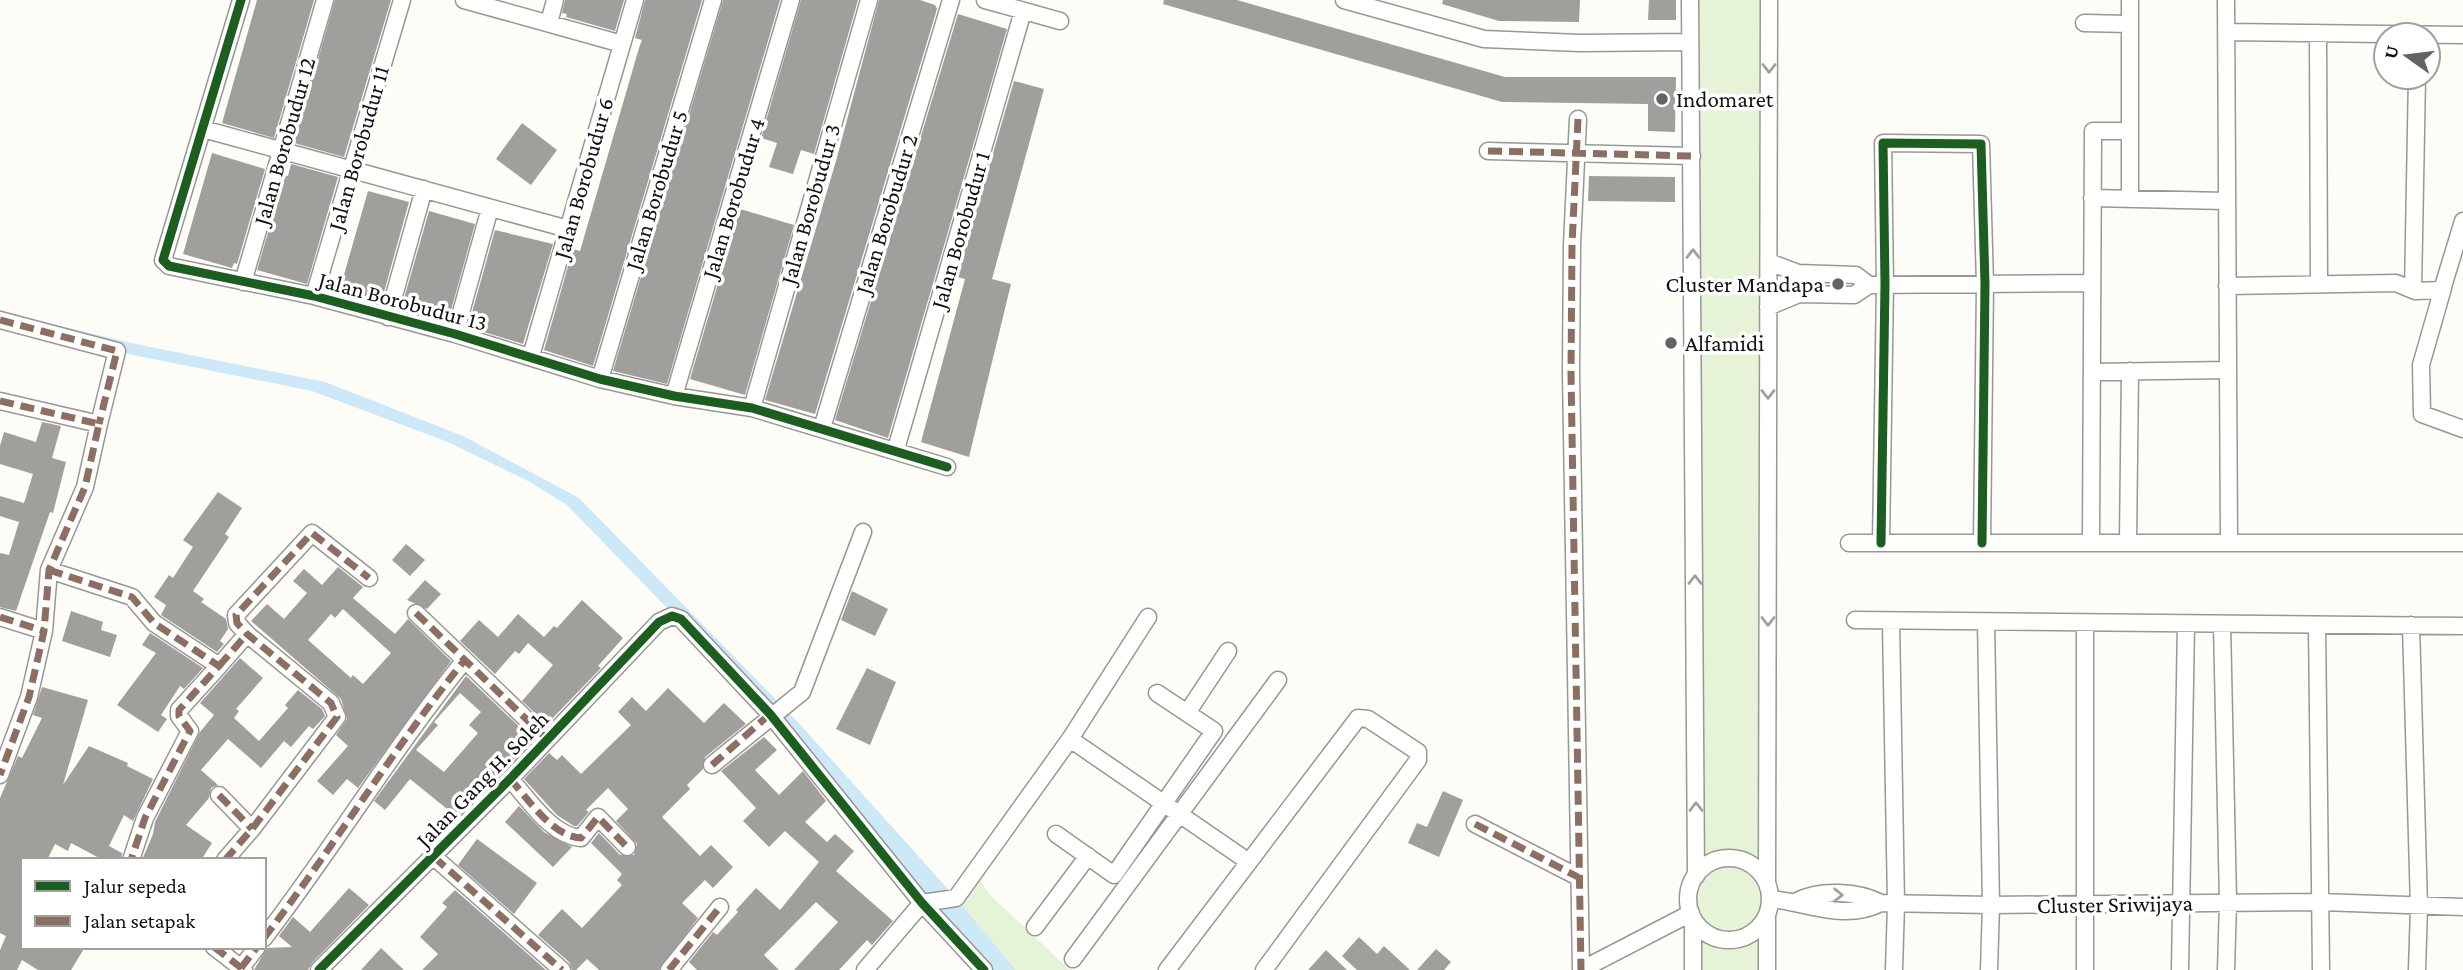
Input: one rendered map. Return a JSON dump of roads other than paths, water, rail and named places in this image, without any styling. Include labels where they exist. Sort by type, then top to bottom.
[{"type":"street","name":"Jalan Borobudur 13","points":[[241,0],[163,260],[177,268],[314,296],[455,334],[600,379],[674,396],[752,408],[897,449],[947,467]]},
{"type":"street","name":"Jalan Borobudur 12","points":[[243,282],[325,0]]},
{"type":"street","name":"Jalan Borobudur 11","points":[[314,296],[402,0]]},
{"type":"street","points":[[464,0],[484,3],[622,44]]},
{"type":"street","points":[[549,23],[555,0]]},
{"type":"street","name":"Jalan Borobudur 6","points":[[531,356],[635,0]]},
{"type":"street","name":"Jalan Borobudur 5","points":[[600,379],[713,0]]},
{"type":"street","name":"Jalan Borobudur 4","points":[[674,396],[791,0]]},
{"type":"street","name":"Jalan Borobudur 3","points":[[752,408],[869,0]]},
{"type":"street","name":"Jalan Borobudur 2","points":[[821,428],[951,0]]},
{"type":"street","points":[[985,0],[1060,22]]},
{"type":"street","points":[[1344,0],[1484,39],[1580,43],[1690,42]]},
{"type":"street","points":[[1690,0],[1696,876],[1689,897],[1693,970]]},
{"type":"street","points":[[1767,970],[1766,917],[1770,899],[1767,883],[1769,0]]},
{"type":"street","points":[[2130,0],[2130,199]]},
{"type":"street","points":[[2226,0],[2225,201],[2229,543]]},
{"type":"street","name":"Jalan Borobudur 1","points":[[897,449],[1023,11]]},
{"type":"street","points":[[2084,23],[2130,24]]},
{"type":"street","points":[[2226,32],[2372,34]]},
{"type":"street","points":[[2318,33],[2319,284]]},
{"type":"street","points":[[2442,35],[2463,35]]},
{"type":"street","points":[[2413,290],[2417,91]]},
{"type":"street","points":[[1578,119],[1571,373],[1581,970],[1692,916]]},
{"type":"street","points":[[203,129],[568,229]]},
{"type":"street","points":[[2091,543],[2093,131],[2130,131]]},
{"type":"street","points":[[1881,543],[1878,143],[1981,144],[1985,284],[1982,543]]},
{"type":"street","points":[[1488,151],[1692,156]]},
{"type":"street","points":[[388,317],[424,190]]},
{"type":"street","points":[[2092,198],[2225,201]]},
{"type":"street","points":[[455,334],[490,208]]},
{"type":"street","points":[[2463,221],[2420,365],[2422,414],[2463,429]]},
{"type":"street","points":[[1769,262],[1798,273],[1856,275],[1877,284],[2092,283]]},
{"type":"street","points":[[1798,273],[1799,294]]},
{"type":"street","points":[[2227,286],[2396,283],[2413,290],[2443,288]]},
{"type":"street","points":[[1769,307],[1799,294],[1854,295],[1877,284]]},
{"type":"street","points":[[0,320],[117,351],[85,487],[49,570],[44,631],[29,696],[0,775]]},
{"type":"street","points":[[2092,372],[2228,370]]},
{"type":"street","points":[[2128,543],[2130,371]]},
{"type":"street","points":[[0,401],[99,424]]},
{"type":"street","points":[[712,765],[770,715],[802,692],[863,532]]},
{"type":"street","points":[[227,858],[337,717],[331,703],[247,634],[237,623],[236,615],[312,533],[369,578]]},
{"type":"street","points":[[1849,544],[2463,543]]},
{"type":"street","points":[[49,570],[132,597],[155,623],[219,666]]},
{"type":"street","points":[[416,613],[547,738]]},
{"type":"street","name":"Jalan Gang H. Soleh","points":[[318,970],[434,857],[659,622],[672,616],[683,621],[770,715]]},
{"type":"street","points":[[0,617],[44,631]]},
{"type":"street","points":[[865,970],[922,902],[956,898],[1070,739],[1148,617]]},
{"type":"street","points":[[1855,620],[2463,626]]},
{"type":"street","points":[[1891,622],[1888,903],[1894,970]]},
{"type":"street","points":[[1986,622],[1991,905],[1989,970]]},
{"type":"street","points":[[2085,623],[2085,970]]},
{"type":"street","points":[[2180,970],[2186,624]]},
{"type":"street","points":[[2222,624],[2228,902],[2226,970]]},
{"type":"street","points":[[2317,625],[2321,970]]},
{"type":"street","points":[[2411,625],[2419,907],[2417,970]]},
{"type":"street","points":[[132,858],[145,818],[189,735],[190,728],[179,716],[179,710],[247,634]]},
{"type":"street","points":[[1186,713],[1228,651]]},
{"type":"street","points":[[266,935],[310,879],[424,710],[464,660]]},
{"type":"street","points":[[1073,959],[1278,680]]},
{"type":"street","points":[[1056,834],[1114,875],[1214,731],[1157,693]]},
{"type":"street","points":[[770,715],[922,902],[984,970]]},
{"type":"street","points":[[1167,970],[1358,718],[1368,719],[1418,752],[1418,760],[1264,970]]},
{"type":"street","points":[[1070,739],[1249,862]]},
{"type":"street","points":[[510,779],[552,825],[565,834],[581,838],[598,817],[627,847]]},
{"type":"street","points":[[219,795],[252,829]]},
{"type":"street","points":[[1475,824],[1578,877]]},
{"type":"street","points":[[1035,927],[1087,856]]},
{"type":"street","points":[[434,857],[562,970]]},
{"type":"street","points":[[1696,876],[1714,861],[1737,859],[1757,869],[1767,883]]},
{"type":"street","name":"Cluster Sriwijaya","points":[[1770,899],[1797,901],[1810,909],[1848,910],[1866,910],[1888,903],[2181,905],[2321,902],[2463,907]]},
{"type":"street","points":[[669,970],[720,907]]},
{"type":"street","points":[[1692,916],[1706,933],[1725,940],[1735,940],[1754,933],[1766,917]]},
{"type":"street","points":[[217,949],[243,969],[256,949]]},
{"type":"water","points":[[0,312],[136,344],[325,382],[463,436],[579,498],[795,719],[956,898],[1016,970],[984,970],[770,714],[567,505],[530,482],[448,442],[312,391],[133,355],[0,320]]},
{"type":"place","name":"Indomaret","points":[[1662,99]]},
{"type":"place","name":"Cluster Mandapa","points":[[1838,284]]},
{"type":"place","name":"Alfamidi","points":[[1671,343]]}]
